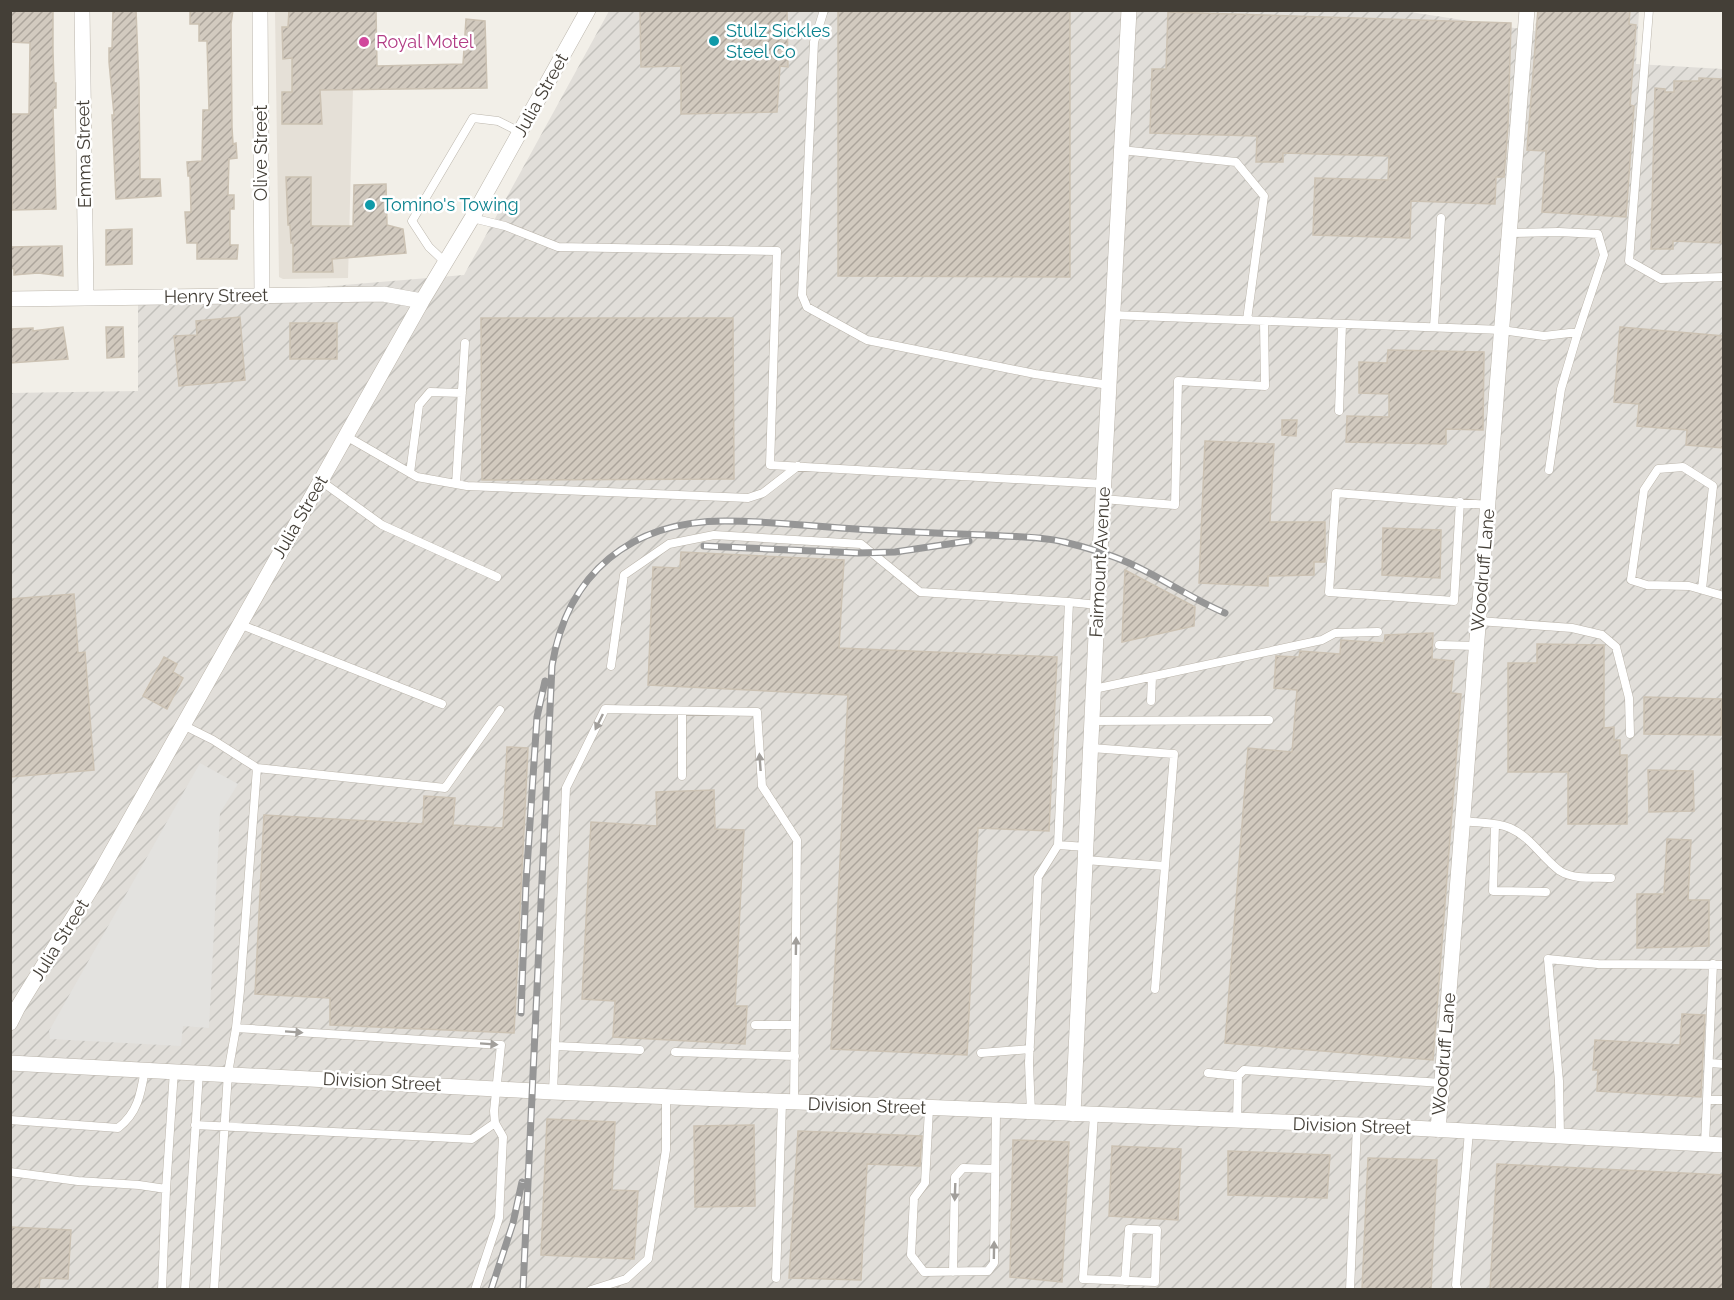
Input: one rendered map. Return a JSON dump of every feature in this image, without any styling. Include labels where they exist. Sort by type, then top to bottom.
[{"type":"street","name":"Emma Street","points":[[82,10],[86,298]]},
{"type":"street","name":"Olive Street","points":[[260,10],[262,296]]},
{"type":"street","name":"Julia Street","points":[[10,1023],[92,887],[588,10]]},
{"type":"street","name":"Fairmount Avenue","points":[[1073,1114],[1129,10]]},
{"type":"street","name":"Woodruff Lane","points":[[1438,1130],[1527,10]]},
{"type":"street","name":"Henry Street","points":[[10,299],[383,294],[422,301]]},
{"type":"street","name":"Division Street","points":[[10,1063],[553,1092],[996,1112],[1357,1125],[1724,1145]]},
{"type":"lane","points":[[824,10],[814,42],[802,295],[807,307],[867,340],[1035,374],[1109,385]]},
{"type":"lane","points":[[1649,10],[1629,261],[1661,279],[1724,277]]},
{"type":"lane","points":[[446,262],[429,247],[412,221],[472,118],[498,121],[520,132]]},
{"type":"lane","points":[[1121,150],[1236,162],[1264,196],[1247,320]]},
{"type":"lane","points":[[472,218],[505,226],[558,247],[777,251],[770,465],[1103,491],[1175,505],[1178,381],[1265,386],[1264,321]]},
{"type":"lane","points":[[1434,327],[1441,218]]},
{"type":"lane","points":[[1510,233],[1598,234],[1604,255],[1561,389],[1549,470]]},
{"type":"lane","points":[[1112,315],[1502,330],[1544,336],[1578,332]]},
{"type":"lane","points":[[1339,411],[1342,324]]},
{"type":"lane","points":[[456,484],[465,343]]},
{"type":"lane","points":[[410,474],[419,405],[430,392],[462,393]]},
{"type":"lane","points":[[346,436],[410,474],[456,484],[748,498],[764,493],[798,466]]},
{"type":"lane","points":[[1702,590],[1713,486],[1683,467],[1658,470],[1644,490],[1631,580],[1647,585],[1689,586],[1702,590],[1724,596]]},
{"type":"lane","points":[[321,481],[382,525],[497,577]]},
{"type":"lane","points":[[1460,502],[1454,601],[1329,592],[1336,493],[1460,502],[1488,505]]},
{"type":"lane","points":[[611,666],[624,575],[669,543],[714,535],[861,544],[920,592],[1098,605]]},
{"type":"lane","points":[[1031,1113],[1030,1049],[1038,877],[1058,844],[1069,602]]},
{"type":"lane","points":[[1479,621],[1572,628],[1602,635],[1616,647],[1629,698],[1630,734]]},
{"type":"lane","points":[[239,624],[442,704]]},
{"type":"lane","points":[[1094,689],[1322,640],[1335,633],[1378,632]]},
{"type":"lane","points":[[1439,645],[1477,646]]},
{"type":"lane","points":[[1151,701],[1152,676]]},
{"type":"lane","points":[[553,1092],[566,788],[605,709],[757,712],[762,786],[798,840],[795,1056],[788,1103],[776,1278]]},
{"type":"lane","points":[[183,725],[213,740],[257,768],[445,788],[500,710]]},
{"type":"lane","points":[[682,711],[682,776]]},
{"type":"lane","points":[[1092,721],[1269,720]]},
{"type":"lane","points":[[1091,748],[1174,754],[1155,989]]},
{"type":"lane","points":[[214,1290],[228,1073],[236,1028],[257,768]]},
{"type":"lane","points":[[1463,821],[1510,829],[1528,840],[1562,872],[1584,877],[1611,878]]},
{"type":"lane","points":[[1495,825],[1493,891],[1546,892]]},
{"type":"lane","points":[[1058,844],[1085,853],[1165,866]]},
{"type":"lane","points":[[1560,1136],[1559,1081],[1548,959],[1598,964],[1724,964]]},
{"type":"lane","points":[[1705,1144],[1713,964]]},
{"type":"lane","points":[[755,1024],[795,1025]]},
{"type":"lane","points":[[236,1028],[501,1045],[494,1111],[495,1123],[503,1137],[499,1218],[475,1290]]},
{"type":"lane","points":[[556,1046],[640,1050]]},
{"type":"lane","points":[[981,1053],[1030,1049]]},
{"type":"lane","points":[[675,1053],[795,1056]]},
{"type":"lane","points":[[1709,1063],[1724,1064]]},
{"type":"lane","points":[[10,1120],[118,1128],[129,1120],[140,1100],[145,1070]]},
{"type":"lane","points":[[1237,1121],[1239,1076],[1244,1070],[1442,1083]]},
{"type":"lane","points":[[162,1290],[174,1071]]},
{"type":"lane","points":[[185,1290],[199,1072]]},
{"type":"lane","points":[[1208,1073],[1239,1076]]},
{"type":"lane","points":[[591,1290],[626,1279],[648,1259],[666,1150],[666,1097]]},
{"type":"lane","points":[[1707,1100],[1724,1100]]},
{"type":"lane","points":[[929,1109],[925,1184],[914,1198],[911,1255],[924,1272],[988,1271],[994,1263],[996,1112]]},
{"type":"lane","points":[[1094,1115],[1083,1279],[1125,1281],[1155,1282],[1156,1230],[1129,1229],[1125,1281]]},
{"type":"lane","points":[[195,1125],[472,1139],[495,1123]]},
{"type":"lane","points":[[1350,1290],[1357,1125]]},
{"type":"lane","points":[[1458,1290],[1456,1285],[1469,1131]]},
{"type":"lane","points":[[953,1272],[955,1177],[963,1168],[995,1169]]},
{"type":"lane","points":[[10,1172],[166,1189]]},
{"type":"shaded area","points":[[1397,10],[1535,31],[1537,11],[1639,11],[1636,64],[1723,69],[1723,1289],[11,1289],[10,393],[138,391],[138,302],[464,275],[609,11]]},
{"type":"shaded area","points":[[275,11],[355,11],[348,278],[283,279],[279,277]]},
{"type":"shaded area","points":[[200,763],[238,784],[220,813],[209,1028],[183,1026],[181,1046],[50,1039],[49,1031]]},
{"type":"building","points":[[10,10],[53,10],[54,83],[56,83],[56,108],[53,108],[56,209],[12,210],[10,114],[29,114],[30,43],[10,42]]},
{"type":"building","points":[[113,10],[136,10],[140,179],[160,179],[161,196],[116,199],[112,115],[114,115],[109,62],[109,48],[112,48]]},
{"type":"building","points":[[190,10],[233,10],[231,24],[232,127],[237,158],[229,159],[228,195],[234,195],[234,209],[230,209],[230,245],[238,245],[237,259],[197,259],[197,243],[187,243],[185,212],[191,212],[190,176],[188,176],[187,162],[202,161],[203,110],[209,110],[207,41],[199,41],[199,24],[190,24]]},
{"type":"building","points":[[289,10],[376,10],[377,66],[463,64],[466,19],[485,21],[487,88],[320,90],[322,124],[282,124],[282,92],[292,92],[292,58],[283,59],[282,27],[288,27]]},
{"type":"building","name":"Stulz Sickles Steel Co","points":[[640,10],[787,10],[788,67],[780,66],[777,112],[681,114],[681,66],[641,67]]},
{"type":"building","points":[[838,10],[1070,11],[1070,277],[838,276]]},
{"type":"building","points":[[1538,10],[1630,10],[1629,24],[1636,25],[1630,105],[1634,106],[1626,217],[1542,212],[1546,151],[1527,150]]},
{"type":"building","points":[[1168,12],[1511,23],[1504,177],[1496,177],[1495,204],[1411,201],[1410,238],[1313,235],[1315,178],[1388,180],[1389,156],[1283,153],[1283,162],[1256,162],[1257,136],[1150,133],[1152,69],[1166,69]]},
{"type":"building","points":[[1699,78],[1724,79],[1721,243],[1673,241],[1673,249],[1651,249],[1655,88],[1665,89],[1665,92],[1674,92],[1674,81],[1699,81]]},
{"type":"building","points":[[286,177],[311,177],[311,226],[353,226],[354,185],[386,184],[387,225],[403,229],[406,253],[332,259],[333,272],[293,272],[293,243],[291,243],[290,225],[288,225]]},
{"type":"building","points":[[132,229],[132,264],[106,265],[106,230]]},
{"type":"building","points":[[62,246],[63,276],[38,273],[14,275],[14,269],[10,268],[10,247]]},
{"type":"building","points":[[240,317],[245,380],[179,386],[174,336],[197,335],[196,321]]},
{"type":"building","points":[[481,318],[733,318],[734,479],[482,480]]},
{"type":"building","points":[[290,323],[337,323],[337,359],[290,359]]},
{"type":"building","points":[[63,327],[68,359],[10,363],[10,329],[33,328],[33,331]]},
{"type":"building","points":[[106,327],[123,327],[124,357],[107,358]]},
{"type":"building","points":[[1620,327],[1724,336],[1724,448],[1686,445],[1687,430],[1637,426],[1639,404],[1614,402]]},
{"type":"building","points":[[1388,350],[1484,352],[1483,430],[1446,429],[1446,444],[1346,442],[1347,416],[1389,417],[1389,394],[1359,393],[1359,362],[1387,363]]},
{"type":"building","points":[[1282,420],[1297,420],[1296,436],[1282,435]]},
{"type":"building","points":[[1205,441],[1274,444],[1270,522],[1325,522],[1325,562],[1314,562],[1314,575],[1268,576],[1268,586],[1199,583]]},
{"type":"building","points":[[1383,528],[1441,530],[1440,578],[1382,575]]},
{"type":"building","points":[[681,552],[844,560],[839,648],[1057,657],[1049,831],[978,828],[967,1055],[831,1049],[848,695],[648,685],[653,567],[680,568]]},
{"type":"building","points":[[1125,570],[1195,607],[1194,626],[1122,642]]},
{"type":"building","points":[[74,594],[78,653],[85,652],[94,770],[10,777],[10,599]]},
{"type":"building","points":[[1433,633],[1432,659],[1454,661],[1451,693],[1461,694],[1433,1060],[1225,1043],[1248,748],[1292,752],[1297,690],[1274,688],[1276,656],[1299,657],[1300,651],[1340,654],[1341,640],[1384,643],[1385,635]]},
{"type":"building","points":[[1537,644],[1604,645],[1604,728],[1614,727],[1614,740],[1620,740],[1620,755],[1627,755],[1627,824],[1568,824],[1568,772],[1508,772],[1508,663],[1537,663]]},
{"type":"building","points":[[164,657],[177,664],[173,672],[183,678],[167,709],[143,696]]},
{"type":"building","points":[[1644,697],[1722,699],[1721,735],[1644,734]]},
{"type":"building","points":[[507,747],[528,748],[514,1033],[330,1025],[330,998],[255,994],[264,815],[423,824],[424,796],[455,798],[453,825],[503,828]]},
{"type":"building","points":[[1648,770],[1693,771],[1694,811],[1649,812]]},
{"type":"building","points":[[714,790],[715,829],[744,830],[735,1006],[747,1006],[745,1044],[613,1037],[615,1001],[582,999],[591,822],[657,826],[656,792]]},
{"type":"building","points":[[1667,839],[1691,840],[1688,900],[1709,900],[1709,946],[1637,948],[1637,894],[1664,894]]},
{"type":"building","points":[[1682,1014],[1705,1015],[1701,1097],[1597,1091],[1598,1070],[1593,1070],[1595,1040],[1680,1045]]},
{"type":"building","points":[[547,1119],[615,1122],[612,1190],[638,1191],[634,1259],[541,1255]]},
{"type":"building","points":[[754,1125],[755,1206],[695,1207],[694,1126]]},
{"type":"building","points":[[798,1131],[922,1136],[920,1166],[867,1164],[861,1280],[789,1278]]},
{"type":"building","points":[[1013,1140],[1069,1142],[1062,1282],[1010,1277]]},
{"type":"building","points":[[1112,1146],[1181,1149],[1178,1220],[1109,1216]]},
{"type":"building","points":[[1228,1151],[1330,1155],[1327,1198],[1228,1195]]},
{"type":"building","points":[[1368,1158],[1437,1160],[1431,1290],[1362,1290]]},
{"type":"building","points":[[1497,1164],[1724,1175],[1724,1290],[1490,1290]]},
{"type":"building","points":[[10,1227],[71,1230],[68,1279],[40,1278],[39,1290],[10,1290]]},
{"type":"railway","points":[[523,1290],[552,666],[560,633],[572,604],[589,579],[609,559],[633,542],[660,531],[691,523],[725,521],[1036,538],[1072,544],[1121,560],[1225,613]]},
{"type":"railway","points":[[704,546],[858,553],[895,552],[969,541]]},
{"type":"railway","points":[[521,1013],[526,883],[537,717],[545,681]]},
{"type":"railway","points":[[491,1290],[513,1223],[522,1182]]},
{"type":"place","name":"Stulz Sickles Steel Co","points":[[714,41]]},
{"type":"place","name":"Royal Motel","points":[[364,42]]},
{"type":"place","name":"Tomino's Towing","points":[[370,205]]}]
